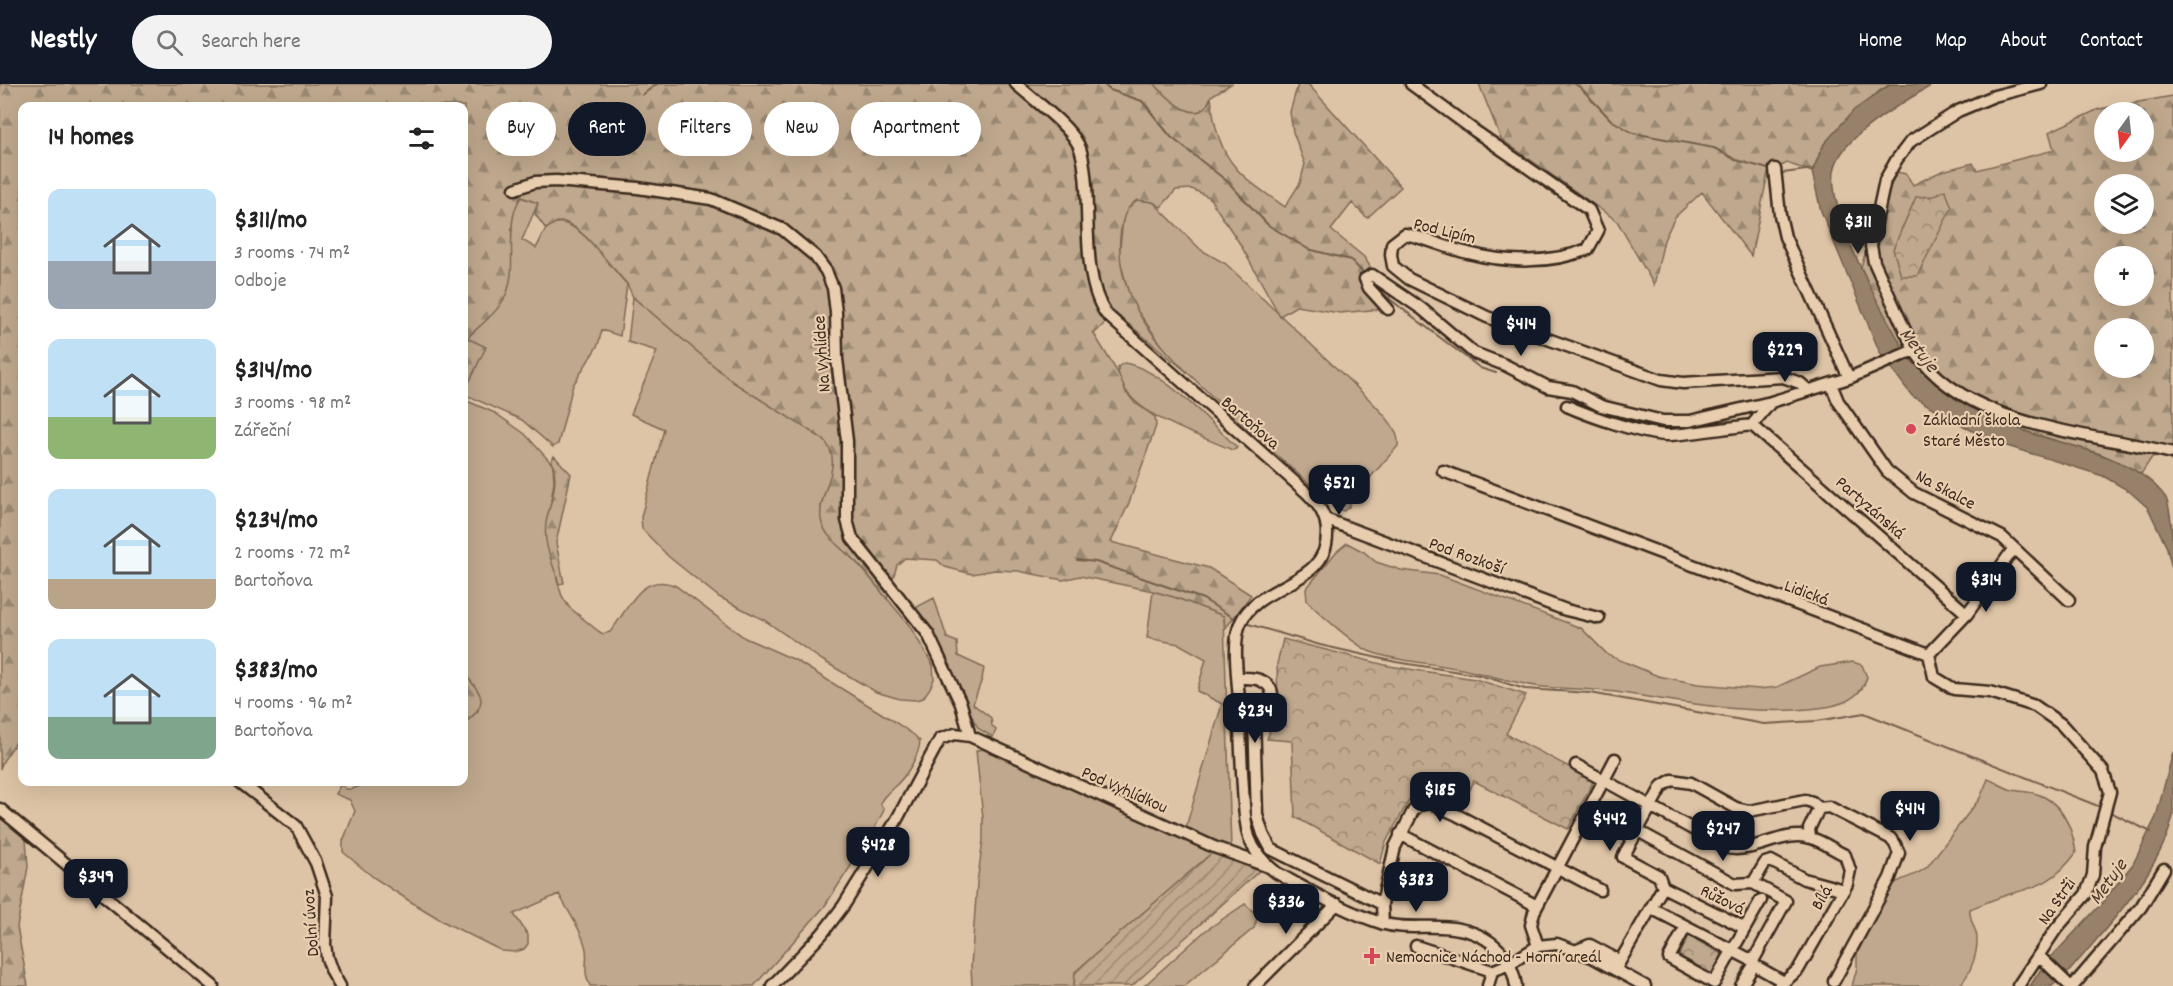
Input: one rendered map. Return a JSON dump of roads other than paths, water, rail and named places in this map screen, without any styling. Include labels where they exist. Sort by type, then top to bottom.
[{"type":"street","name":"Bartoňova","points":[[1016,84],[1063,126],[1081,149],[1087,194],[1092,285],[1103,310],[1119,327],[1308,493],[1325,519]]},
{"type":"street","name":"Pod Lipím","points":[[1411,84],[1588,210],[1598,231],[1588,249],[1574,255],[1551,259],[1505,260],[1468,253],[1405,234],[1392,244],[1391,255],[1393,266],[1409,279],[1487,317],[1661,380],[1683,384],[1783,377],[1800,383],[1808,390]]},
{"type":"street","points":[[2041,84],[1994,96],[1958,111],[1911,141],[1885,180],[1870,246],[1874,262],[1911,351],[1952,386],[2008,417],[2043,427],[2173,453]]},
{"type":"street","points":[[1775,169],[1785,237],[1850,378]]},
{"type":"street","name":"Na Vyhlídce","points":[[515,189],[536,182],[556,181],[638,188],[711,199],[782,229],[815,256],[826,271],[833,288],[837,359],[847,441],[847,520],[852,538],[928,634],[961,704],[970,736]]},
{"type":"street","points":[[1388,309],[1369,288],[1365,279],[1372,276],[1422,309],[1474,353],[1505,365],[1548,387],[1572,391],[1601,406],[1663,421],[1690,421],[1771,402],[1850,378],[1911,351]]},
{"type":"street","name":"Na Skalce","points":[[1831,384],[1838,400],[1887,471],[1914,493],[2001,537],[2069,600]]},
{"type":"street","points":[[1568,406],[1583,414],[1669,435],[1752,424],[1771,402]]},
{"type":"street","name":"Partyzánská","points":[[1752,424],[1967,614]]},
{"type":"street","name":"Lidická","points":[[1443,471],[1929,654]]},
{"type":"street","points":[[1325,519],[1326,540],[1318,563],[1304,575],[1253,605],[1239,626],[1237,639],[1239,716],[1247,828],[1253,847],[1269,867],[1337,904],[1383,924],[1402,927],[1443,927],[1471,932],[1488,939],[1509,964],[1516,986]]},
{"type":"street","name":"Pod Rozkoší","points":[[1325,519],[1566,610],[1599,618]]},
{"type":"street","points":[[1929,654],[1967,614],[2014,548]]},
{"type":"street","name":"Na Strži","points":[[1929,654],[1934,677],[1954,688],[1990,692],[2036,706],[2061,724],[2103,771],[2110,792],[2095,848],[2093,875],[2085,894],[2056,929],[2042,959],[2018,986]]},
{"type":"street","points":[[1238,678],[1262,681],[1270,688],[1272,698],[1269,706],[1254,721],[1257,815],[1271,849],[1382,904]]},
{"type":"street","points":[[1239,716],[1254,721]]},
{"type":"street","points":[[772,986],[822,934],[844,905],[896,821],[940,739],[955,735],[970,736]]},
{"type":"street","name":"Pod Vyhlídkou","points":[[970,736],[1214,847],[1269,867]]},
{"type":"street","points":[[1538,946],[1531,925],[1537,906],[1615,759]]},
{"type":"street","points":[[1576,765],[1727,848],[1739,850],[1792,837],[1810,837],[1809,829],[1819,808],[1829,807],[1890,838],[1899,853],[1890,878],[1834,981]]},
{"type":"street","name":"Růžová","points":[[1686,926],[1670,958],[1714,983],[1745,928],[1663,887],[1659,876],[1623,857],[1662,786],[1672,780],[1691,783],[1736,808],[1749,811],[1805,800],[1819,808]]},
{"type":"street","name":"Dolní úvoz","points":[[245,786],[296,826],[316,863],[327,896],[325,944],[327,958],[340,986]]},
{"type":"street","points":[[1383,924],[1382,904],[1390,862],[1400,834],[1413,811],[1419,805],[1431,803],[1600,890]]},
{"type":"street","points":[[0,809],[213,986]]},
{"type":"street","points":[[1638,831],[1735,884],[1753,883],[1786,901],[1741,986]]},
{"type":"street","points":[[1400,834],[1537,906]]},
{"type":"street","name":"Bílá","points":[[1781,984],[1798,970],[1844,890],[1850,870],[1845,855],[1810,837]]},
{"type":"street","points":[[1753,883],[1765,863],[1771,861],[1804,879],[1844,890]]},
{"type":"street","points":[[2042,959],[2071,985],[2141,906],[2164,869]]},
{"type":"street","points":[[1617,966],[1663,887]]},
{"type":"street","points":[[1745,928],[1761,900]]},
{"type":"street","points":[[1255,986],[1337,904]]},
{"type":"street","points":[[1651,908],[1733,950],[1781,984]]},
{"type":"street","points":[[1416,946],[1490,979],[1538,946],[1557,944],[1617,966],[1645,986]]},
{"type":"waterway","points":[[642,95],[657,84]]},
{"type":"waterway","points":[[1103,84],[1110,90],[1142,101],[1171,137],[1228,182],[1268,225],[1308,249],[1351,260],[1366,276]]},
{"type":"waterway","points":[[1575,84],[1611,120],[1633,133],[1714,148],[1736,160],[1772,170]]},
{"type":"waterway","points":[[1778,172],[1814,169]]},
{"type":"waterway","points":[[1370,280],[1387,297],[1480,368],[1496,373]]},
{"type":"waterway","points":[[1077,560],[1096,562],[1203,599],[1237,620]]},
{"type":"waterway","points":[[1245,623],[1320,645],[1396,662],[1479,675],[1525,689],[1590,693],[1764,724],[1817,721],[1864,713],[2103,808]]},
{"type":"waterway","points":[[2108,811],[2151,832]]},
{"type":"place","name":"Základní škola Staré Město","points":[[1911,429]]},
{"type":"place","name":"Nemocnice Náchod - Horní areál","points":[[1372,956]]},
{"type":"water label","name":"Metuje","points":[[1920,349]]},
{"type":"water label","name":"Metuje","points":[[2107,881]]}]
